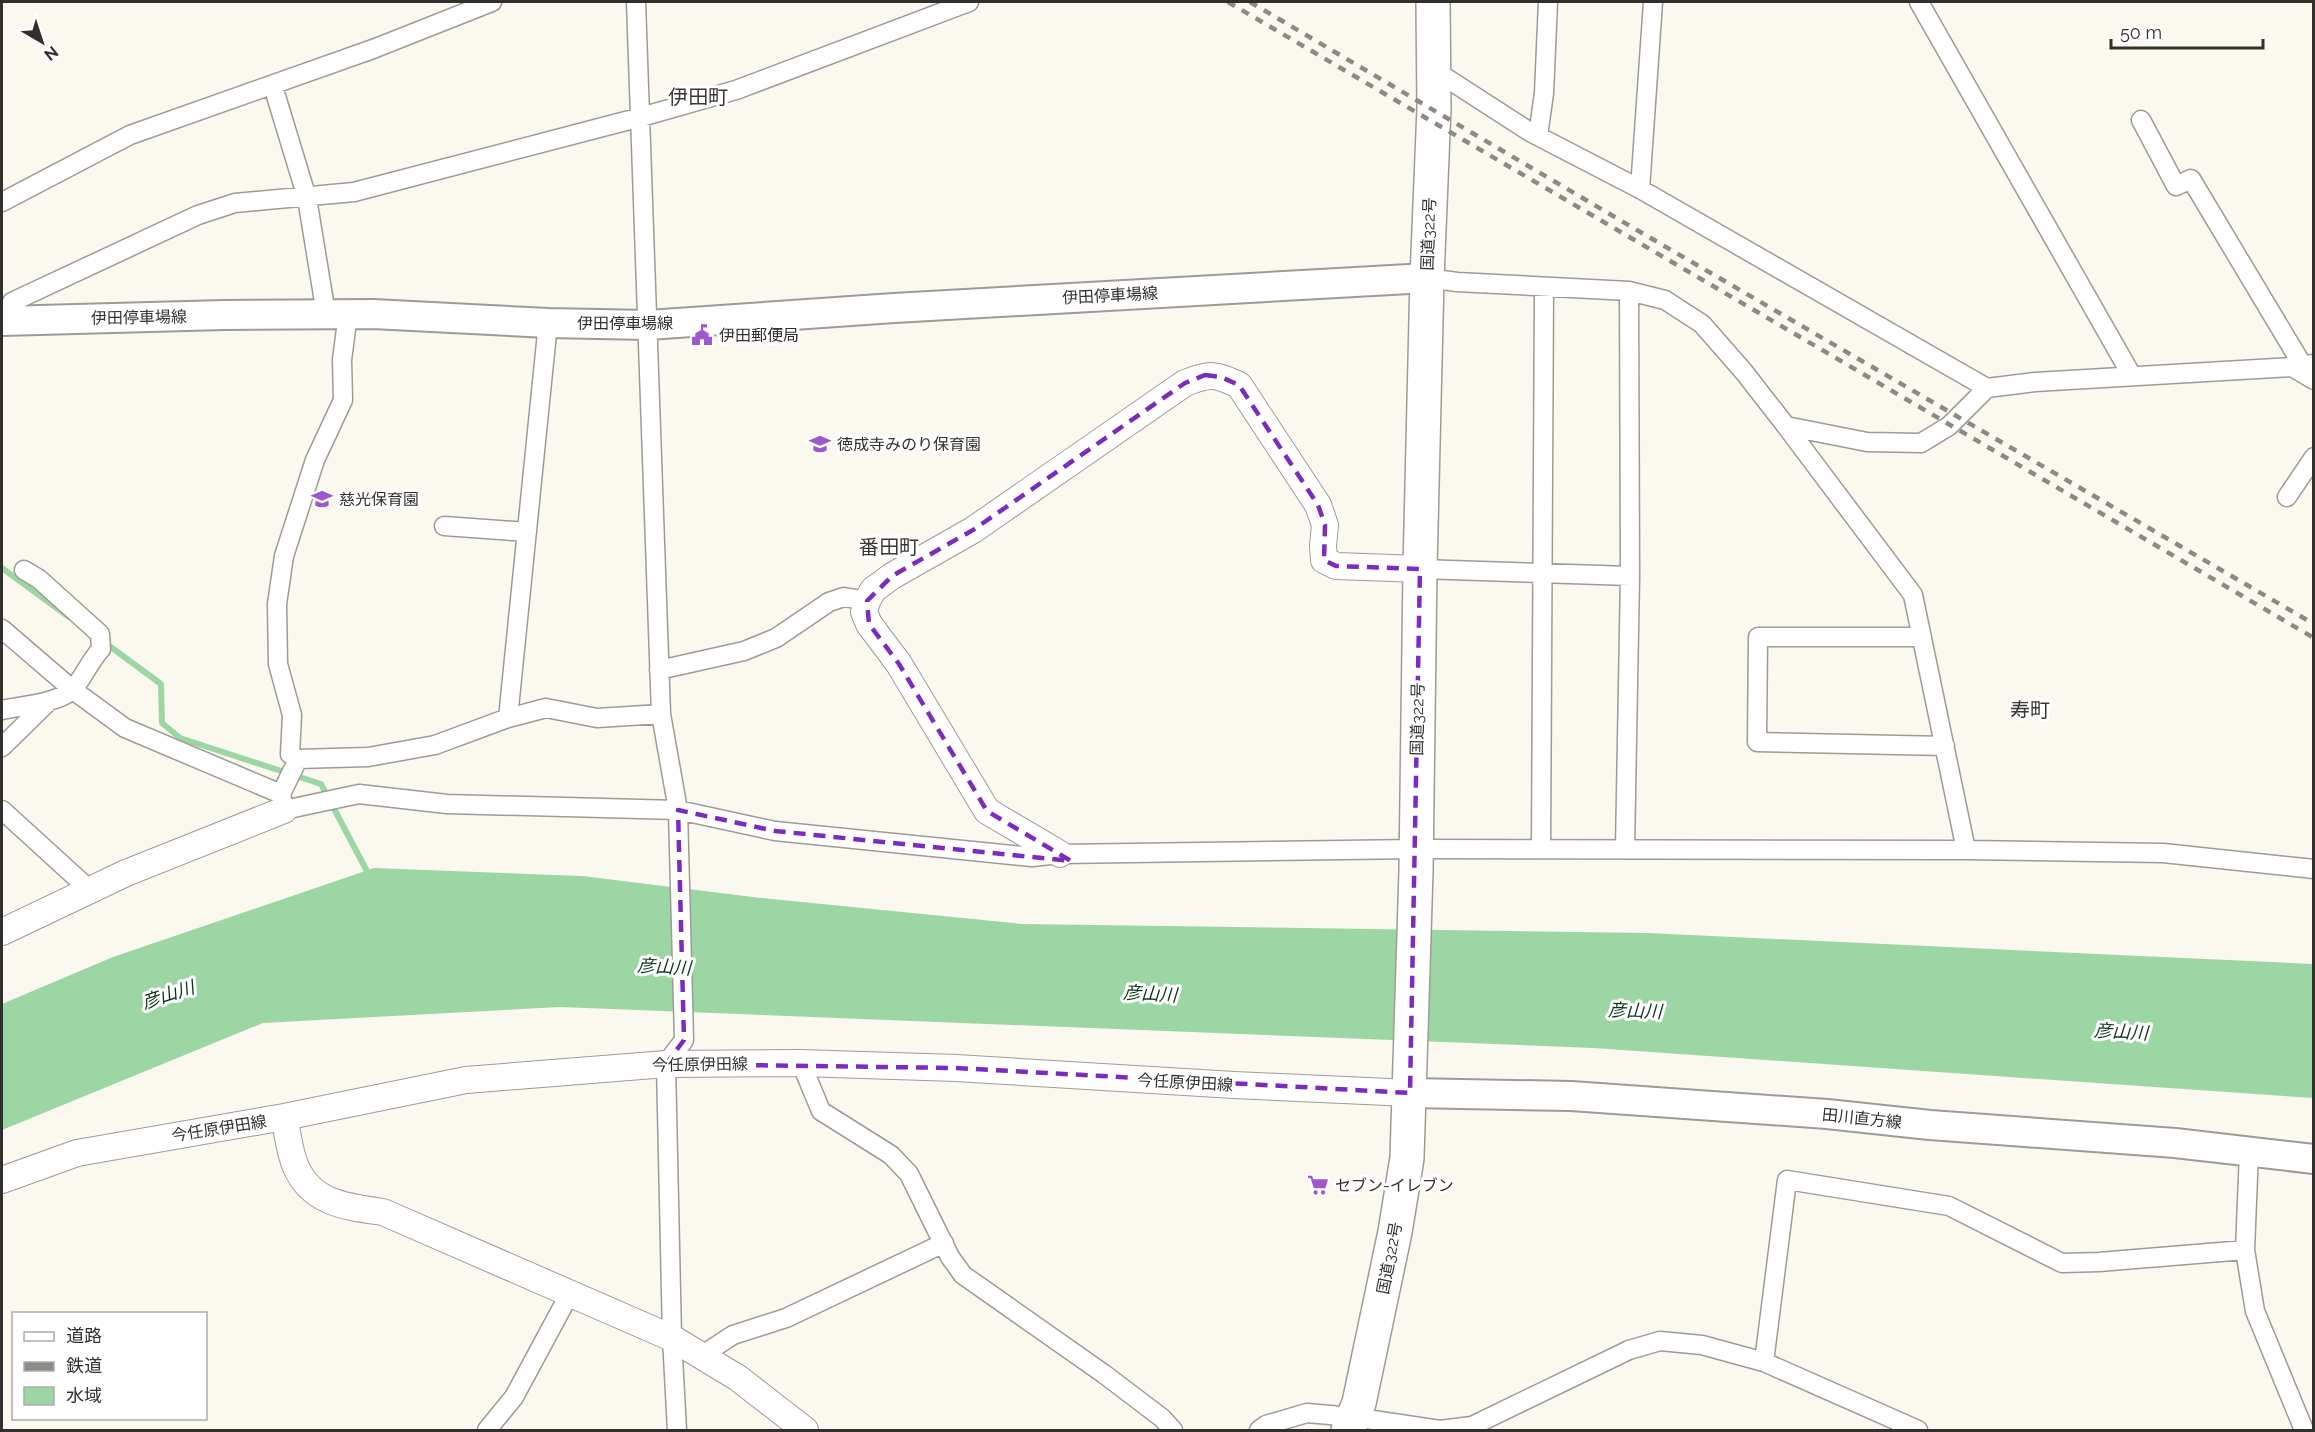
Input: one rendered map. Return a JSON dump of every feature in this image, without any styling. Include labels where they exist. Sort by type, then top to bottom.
[{"type":"highway","name":"国道322号","points":[[1350,1424],[1359,1403],[1395,1232],[1407,1158],[1416,860],[1427,278],[1434,108],[1433,2]]},
{"type":"main road","name":"伊田停車場線","points":[[4,321],[337,314],[648,325],[894,308],[1427,278]]},
{"type":"main road","name":"田川直方線","points":[[1410,1078],[1571,1096],[1815,1113],[1930,1125],[2175,1143],[2313,1159]]},
{"type":"street","points":[[2,202],[130,135],[373,49],[470,6],[492,2]]},
{"type":"street","points":[[636,2],[660,714],[678,817],[684,1041],[666,1064],[672,1338],[677,1431]]},
{"type":"street","points":[[4,321],[12,302],[198,215],[235,202],[269,198],[307,198],[365,190],[641,117],[736,90],[969,2]]},
{"type":"street","points":[[1538,136],[1544,93],[1548,2]]},
{"type":"street","points":[[1640,189],[1653,2]]},
{"type":"street","points":[[1919,2],[2132,376]]},
{"type":"street","points":[[1434,70],[1538,136],[1640,189],[1987,388],[2036,382],[2132,376],[2305,369],[2191,180],[2176,186],[2141,120]]},
{"type":"street","points":[[276,96],[307,198],[337,314],[343,400],[315,460],[284,556],[277,604],[278,664],[292,715],[290,754],[297,760],[368,757],[435,745],[508,718],[546,708],[597,718],[660,714]]},
{"type":"street","points":[[1427,278],[1457,282],[1629,291],[1665,300],[1702,324],[1744,372],[1913,595],[1966,850]]},
{"type":"street","points":[[1541,849],[1545,287]]},
{"type":"street","points":[[1625,849],[1630,576],[1629,291]]},
{"type":"street","points":[[508,718],[548,323]]},
{"type":"street","points":[[1060,854],[987,811],[899,664],[869,624],[864,612],[873,590],[892,576],[973,530],[1185,383],[1205,375],[1221,377],[1239,385],[1318,505],[1325,525],[1324,560],[1336,566],[1630,576]]},
{"type":"street","points":[[1786,426],[1867,441],[1921,443],[1949,426],[1987,388]]},
{"type":"street","points":[[2287,498],[2313,457]]},
{"type":"street","points":[[444,526],[527,532]]},
{"type":"street","points":[[2,710],[49,701],[73,690],[93,657],[101,649],[100,634],[39,579],[24,570]]},
{"type":"street","points":[[659,670],[744,651],[776,638],[829,602],[844,597],[867,601]]},
{"type":"street","points":[[2,629],[73,690],[125,728],[284,796]]},
{"type":"street","points":[[1922,637],[1758,637],[1757,742],[1945,746]]},
{"type":"street","points":[[2,747],[49,701]]},
{"type":"street","points":[[284,796],[297,760]]},
{"type":"street","points":[[2,932],[284,796],[359,794],[447,804],[678,817],[775,831],[1032,857],[1060,854],[1416,860],[1541,849],[1966,850],[2163,853],[2313,869]]},
{"type":"street","points":[[2,810],[90,890]]},
{"type":"street","points":[[801,1063],[821,1111],[891,1155],[909,1174],[963,1275],[1104,1374],[1162,1418],[1173,1431]]},
{"type":"street","name":"今任原伊田線","points":[[2,1180],[77,1153],[284,1117],[466,1080],[666,1064],[801,1063],[956,1068],[1234,1085],[1410,1078]]},
{"type":"street","points":[[284,1117],[296,1167],[316,1195],[333,1203],[383,1212],[672,1338],[738,1378],[805,1431]]},
{"type":"street","points":[[2249,1152],[2245,1250],[2254,1311],[2301,1430]]},
{"type":"street","points":[[1764,1362],[1787,1179],[1949,1206],[2062,1263],[2245,1250]]},
{"type":"street","points":[[701,1356],[733,1335],[786,1318],[944,1243]]},
{"type":"street","points":[[487,1431],[514,1397],[570,1293]]},
{"type":"street","points":[[1259,1431],[1266,1425],[1307,1413],[1350,1424],[1440,1430],[1472,1426],[1629,1350],[1660,1341],[1701,1345],[1764,1362],[1918,1431]]},
{"type":"highlighted area","points":[[1205,375],[1221,377],[1239,385],[1318,505],[1325,525],[1324,560],[1336,566],[1420,569],[1410,1093],[956,1068],[666,1064],[684,1040],[678,810],[775,831],[1071,861],[987,811],[899,664],[869,624],[867,601],[892,576],[973,530],[1185,383]]},
{"type":"water","name":"彦山川","points":[[374,868],[582,876],[761,898],[1022,924],[1648,933],[2313,964],[2313,1098],[1593,1048],[560,1007],[263,1023],[2,1130],[2,1004],[113,957]]},
{"type":"waterway","points":[[2,568],[69,617]]},
{"type":"waterway","points":[[104,642],[161,684],[162,723],[180,738],[321,784],[370,877]]},
{"type":"railway","points":[[1228,2],[2314,638]]},
{"type":"railway","points":[[1250,2],[2314,624]]},
{"type":"place","name":"伊田郵便局","points":[[702,335]]},
{"type":"place","name":"徳成寺みのり保育園","points":[[820,444]]},
{"type":"place","name":"慈光保育園","points":[[322,499]]},
{"type":"place","name":"セブン-イレブン","points":[[1318,1185]]},
{"type":"district","name":"伊田町","points":[[698,97]]},
{"type":"district","name":"番田町","points":[[889,547]]},
{"type":"district","name":"寿町","points":[[2030,710]]}]
